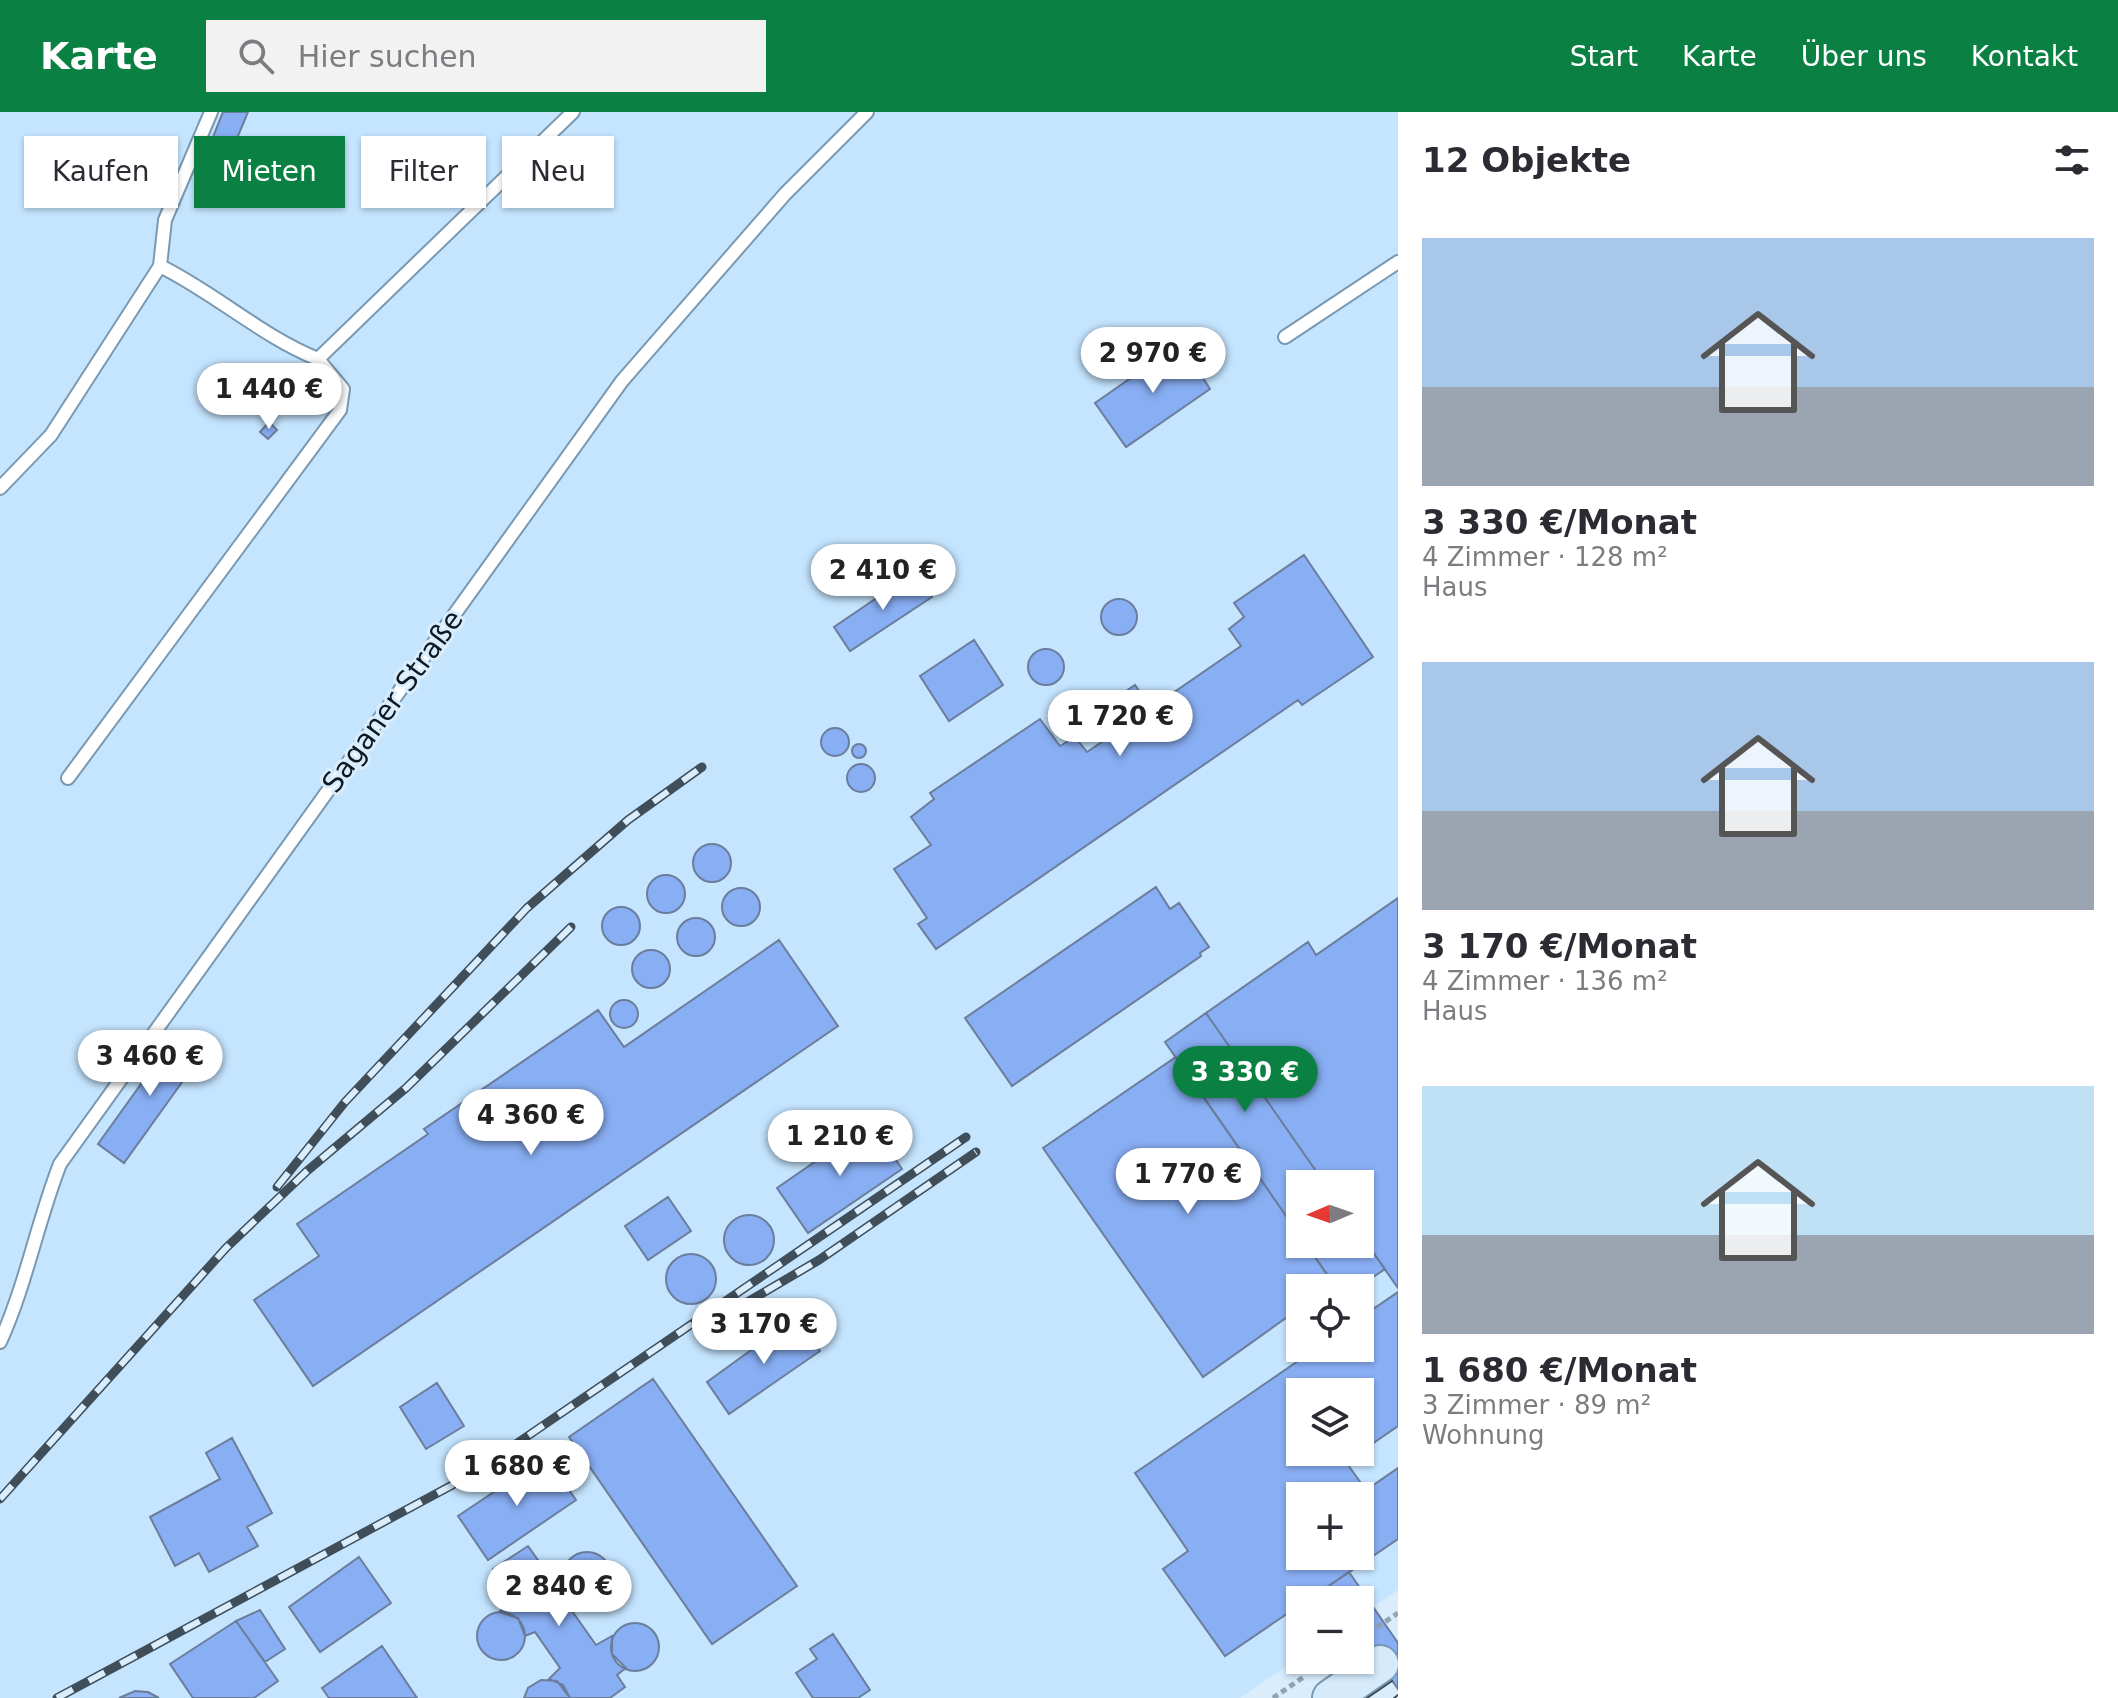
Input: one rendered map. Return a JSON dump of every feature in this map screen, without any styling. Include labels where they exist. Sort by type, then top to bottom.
[{"type":"lane","points":[[0,488],[51,435],[160,266],[165,220],[211,112]]},
{"type":"lane","points":[[318,359],[573,112]]},
{"type":"lane","name":"Saganer Straße","points":[[0,1342],[15,1308],[60,1164],[622,381],[785,194],[867,112]]},
{"type":"lane","points":[[1285,337],[1398,262]]},
{"type":"lane","points":[[68,778],[340,410],[343,389],[318,359],[288,347],[192,281],[160,266]]},
{"type":"path","points":[[1374,1646],[1398,1613]]},
{"type":"path","points":[[1273,1698],[1324,1683]]},
{"type":"shaded area","points":[[0,112],[1398,112],[1398,1590],[1374,1606],[1374,1586],[1286,1586],[1286,1667],[1240,1698],[0,1698]]},
{"type":"building","points":[[223,112],[248,112],[238,136],[213,136]]},
{"type":"building","points":[[1181,343],[1210,389],[1126,447],[1095,403]]},
{"type":"building","points":[[269,422],[277,430],[268,439],[260,432]]},
{"type":"building","points":[[1304,555],[1373,657],[1302,705],[1298,700],[936,949],[918,924],[927,918],[894,869],[931,845],[911,817],[934,799],[930,793],[1040,719],[1060,746],[1075,737],[1087,752],[1134,720],[1119,696],[1135,685],[1151,708],[1241,646],[1229,629],[1244,617],[1234,603]]},
{"type":"building","points":[[915,572],[932,597],[850,651],[834,627]]},
{"type":"building","points":[[1119,599],[1132,604],[1137,617],[1132,630],[1119,635],[1106,630],[1101,617],[1106,604]]},
{"type":"building","points":[[974,640],[1003,685],[949,721],[920,676]]},
{"type":"building","points":[[1046,649],[1059,654],[1064,667],[1059,680],[1046,685],[1033,680],[1028,667],[1033,654]]},
{"type":"building","points":[[835,728],[845,732],[849,742],[845,752],[835,756],[825,752],[821,742],[825,732]]},
{"type":"building","points":[[859,744],[866,751],[859,758],[852,751]]},
{"type":"building","points":[[861,764],[871,768],[875,778],[871,788],[861,792],[851,788],[847,778],[851,768]]},
{"type":"building","points":[[712,844],[725,850],[731,863],[725,876],[712,882],[699,876],[693,863],[699,850]]},
{"type":"building","points":[[666,875],[679,881],[685,894],[679,907],[666,913],[653,907],[647,894],[653,881]]},
{"type":"building","points":[[1156,887],[1170,909],[1179,903],[1209,947],[1200,953],[1201,956],[1012,1086],[965,1018]]},
{"type":"building","points":[[741,888],[754,894],[760,907],[754,920],[741,926],[728,920],[722,907],[728,894]]},
{"type":"building","points":[[1398,898],[1398,1288],[1374,1254],[1374,1170],[1315,1170],[1206,1013],[1308,942],[1316,955]]},
{"type":"building","points":[[621,907],[634,913],[640,926],[634,939],[621,945],[608,939],[602,926],[608,913]]},
{"type":"building","points":[[696,918],[709,924],[715,937],[709,950],[696,956],[683,950],[677,937],[683,924]]},
{"type":"building","points":[[779,940],[838,1026],[313,1386],[254,1300],[319,1256],[297,1224],[428,1134],[424,1129],[598,1010],[624,1047]]},
{"type":"building","points":[[651,950],[664,956],[670,969],[664,982],[651,988],[638,982],[632,969],[638,956]]},
{"type":"building","points":[[624,1000],[634,1004],[638,1014],[634,1024],[624,1028],[614,1024],[610,1014],[614,1004]]},
{"type":"building","points":[[1206,1013],[1315,1170],[1286,1170],[1286,1216],[1165,1042]]},
{"type":"building","points":[[177,1034],[203,1053],[124,1163],[98,1144]]},
{"type":"building","points":[[1176,1057],[1286,1216],[1286,1258],[1316,1258],[1327,1274],[1286,1274],[1286,1318],[1203,1377],[1043,1148]]},
{"type":"building","points":[[871,1123],[902,1169],[808,1233],[777,1188]]},
{"type":"building","points":[[668,1197],[691,1231],[648,1260],[625,1226]]},
{"type":"building","points":[[749,1215],[766,1223],[774,1240],[766,1257],[749,1265],[732,1257],[724,1240],[732,1223]]},
{"type":"building","points":[[691,1254],[708,1262],[716,1279],[708,1296],[691,1304],[674,1296],[666,1279],[674,1262]]},
{"type":"building","points":[[1374,1254],[1385,1269],[1374,1276],[1374,1274],[1326,1274],[1316,1258],[1374,1258]]},
{"type":"building","points":[[1398,1292],[1398,1426],[1374,1443],[1374,1378],[1286,1378],[1286,1466],[1349,1466],[1360,1482],[1286,1482],[1286,1570],[1352,1570],[1329,1586],[1286,1586],[1286,1615],[1225,1656],[1163,1569],[1188,1551],[1135,1473],[1297,1362],[1374,1362],[1374,1308]]},
{"type":"building","points":[[797,1317],[820,1351],[729,1414],[707,1382]]},
{"type":"building","points":[[653,1379],[797,1586],[712,1644],[569,1437]]},
{"type":"building","points":[[437,1383],[464,1426],[426,1449],[400,1407]]},
{"type":"building","points":[[232,1438],[272,1513],[247,1527],[258,1546],[209,1572],[199,1553],[175,1566],[150,1517],[220,1479],[206,1453]]},
{"type":"building","points":[[546,1457],[576,1500],[488,1560],[458,1516]]},
{"type":"building","points":[[1398,1468],[1398,1539],[1374,1555],[1374,1484]]},
{"type":"building","points":[[528,1546],[550,1577],[564,1567],[565,1584],[579,1598],[570,1608],[596,1645],[612,1636],[612,1654],[626,1668],[617,1675],[625,1687],[610,1698],[570,1698],[563,1685],[549,1679],[560,1668],[535,1632],[525,1636],[518,1618],[499,1612],[514,1601],[493,1569]]},
{"type":"building","points":[[587,1552],[604,1559],[611,1576],[604,1593],[587,1600],[570,1593],[563,1576],[570,1559]]},
{"type":"building","points":[[359,1557],[391,1603],[320,1652],[289,1607]]},
{"type":"building","points":[[1349,1572],[1359,1586],[1328,1586]]},
{"type":"building","points":[[1374,1608],[1398,1643],[1398,1689],[1374,1654]]},
{"type":"building","points":[[260,1610],[285,1649],[265,1662],[236,1621]]},
{"type":"building","points":[[501,1612],[518,1619],[525,1636],[518,1653],[501,1660],[484,1653],[477,1636],[484,1619]]},
{"type":"building","points":[[236,1621],[278,1681],[254,1698],[193,1698],[170,1664]]},
{"type":"building","points":[[635,1623],[652,1630],[659,1647],[652,1664],[635,1671],[618,1664],[611,1647],[618,1630]]},
{"type":"building","points":[[833,1634],[870,1690],[858,1698],[813,1698],[796,1673],[817,1659],[810,1649]]},
{"type":"building","points":[[382,1646],[417,1698],[329,1698],[322,1688]]},
{"type":"building","points":[[541,1680],[557,1681],[570,1698],[524,1698],[528,1688]]},
{"type":"building","points":[[135,1691],[148,1692],[159,1698],[119,1698]]},
{"type":"tram line","points":[[1367,1698],[1392,1681]]},
{"type":"tram line","points":[[1394,1698],[1398,1695]]},
{"type":"railway","points":[[277,1187],[345,1102],[527,908],[628,820],[702,767]]},
{"type":"railway","points":[[0,1499],[226,1248],[307,1171],[406,1088],[571,927]]},
{"type":"railway","points":[[57,1698],[469,1476],[966,1137]]},
{"type":"railway","points":[[703,1328],[819,1260],[976,1152]]}]
